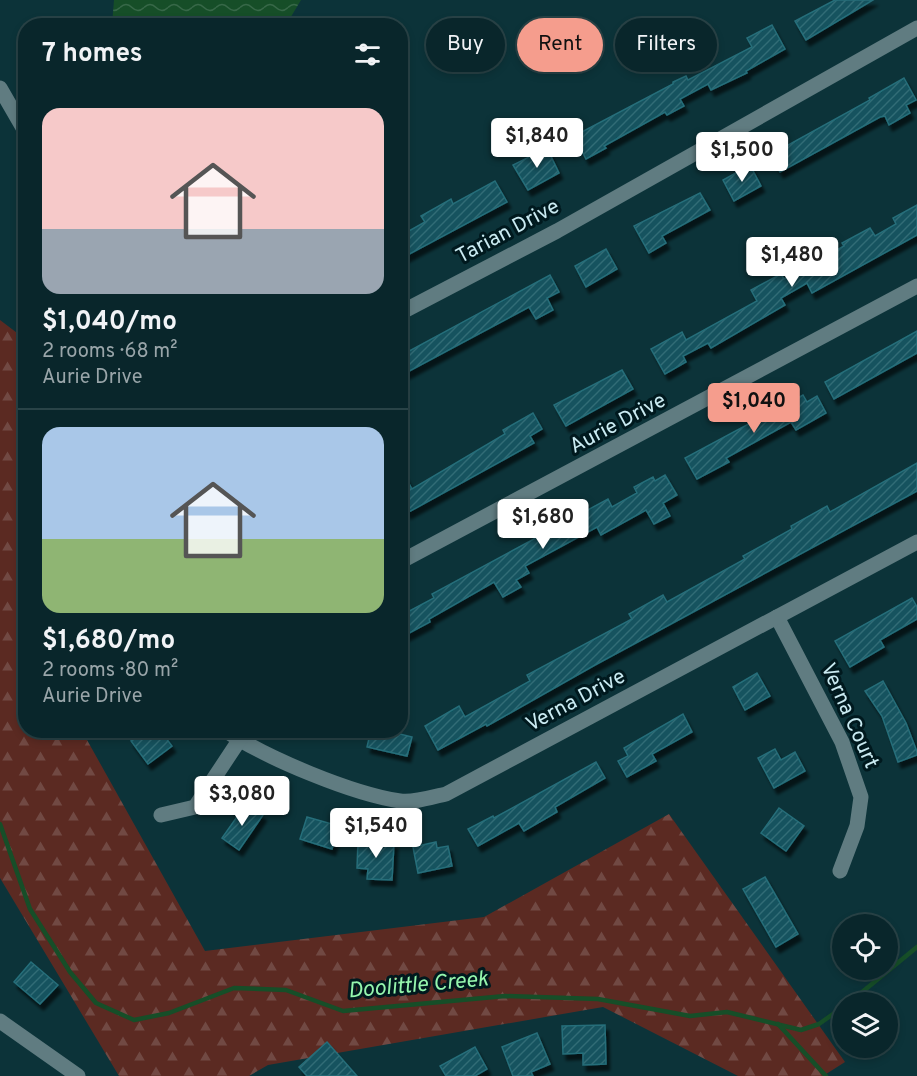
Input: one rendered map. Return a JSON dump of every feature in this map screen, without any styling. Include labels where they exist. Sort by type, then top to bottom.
[{"type":"street","name":"Tarian Drive","points":[[408,309],[556,231],[917,28]]},
{"type":"street","points":[[0,88],[18,119]]},
{"type":"street","name":"Aurie Drive","points":[[408,558],[917,286]]},
{"type":"street","name":"Verna Drive","points":[[248,738],[344,786],[402,801],[446,794],[917,542]]},
{"type":"street","name":"Verna Court","points":[[777,617],[842,742],[861,797],[858,826],[840,871]]},
{"type":"street","points":[[161,815],[195,807],[243,738]]},
{"type":"street","points":[[0,1021],[78,1076]]},
{"type":"green space","points":[[0,320],[18,334],[18,738],[86,738],[205,951],[484,917],[669,814],[832,1044],[832,1058],[842,1058],[845,1062],[823,1076],[738,1076],[603,1007],[268,1065],[249,1076],[119,1076],[0,878]]},
{"type":"water","points":[[114,0],[301,0],[290,18],[113,18]]},
{"type":"building","points":[[835,0],[873,0],[806,40],[795,21]]},
{"type":"building","points":[[772,25],[785,49],[746,71],[747,73],[711,90],[708,84],[680,99],[684,106],[667,115],[665,112],[604,146],[606,148],[586,159],[574,136],[686,76],[688,80],[704,72],[717,72],[717,65],[752,47],[747,38]]},
{"type":"building","points":[[904,78],[916,100],[906,105],[910,113],[889,125],[885,116],[880,117],[780,172],[770,155],[870,100],[869,98]]},
{"type":"building","points":[[547,148],[559,173],[528,190],[513,165]]},
{"type":"building","points":[[750,165],[761,186],[734,201],[723,180]]},
{"type":"building","points":[[495,181],[507,202],[408,255],[408,232],[425,222],[421,216],[451,199],[453,204]]},
{"type":"building","points":[[700,193],[710,210],[662,236],[666,243],[649,253],[634,226]]},
{"type":"building","points":[[917,205],[917,235],[812,293],[807,283],[781,298],[785,305],[711,348],[708,343],[683,356],[686,362],[665,374],[651,349],[682,332],[686,340],[757,301],[751,290],[781,274],[784,279],[844,246],[842,243],[870,228],[875,236],[896,224],[893,218]]},
{"type":"building","points":[[606,249],[617,269],[586,287],[575,266]]},
{"type":"building","points":[[550,275],[559,292],[547,298],[553,310],[536,319],[529,307],[408,372],[408,352]]},
{"type":"building","points":[[917,331],[917,353],[834,399],[825,382]]},
{"type":"building","points":[[622,370],[633,389],[566,426],[554,405]]},
{"type":"building","points":[[803,395],[807,402],[817,396],[826,413],[796,430],[791,422],[726,458],[729,462],[697,479],[685,458]]},
{"type":"building","points":[[533,413],[542,429],[530,436],[534,443],[408,512],[408,482],[412,489],[505,434],[503,430]]},
{"type":"building","points":[[917,463],[917,491],[487,726],[486,724],[438,750],[425,726],[459,706],[465,717],[530,681],[527,675],[632,619],[629,614],[663,595],[667,602],[745,559],[743,556],[792,529],[791,526],[827,506],[830,512]]},
{"type":"building","points":[[665,475],[677,495],[663,503],[670,516],[654,524],[646,510],[601,535],[597,527],[525,566],[529,573],[516,580],[521,587],[503,597],[494,582],[429,619],[430,622],[408,634],[408,612],[434,598],[432,594],[608,499],[612,507],[637,493],[634,487],[653,477],[655,481]]},
{"type":"building","points":[[912,598],[917,607],[917,619],[880,640],[884,647],[850,667],[835,641]]},
{"type":"building","points":[[757,673],[770,696],[745,710],[733,687]]},
{"type":"building","points":[[883,681],[906,723],[917,752],[917,755],[898,762],[882,716],[865,691]]},
{"type":"building","points":[[683,714],[692,732],[652,754],[656,761],[627,777],[618,761],[628,756],[624,748]]},
{"type":"building","points":[[412,737],[407,756],[367,747],[369,738]]},
{"type":"building","points":[[135,738],[166,738],[172,746],[148,764],[131,741]]},
{"type":"building","points":[[775,749],[781,760],[795,752],[805,771],[774,788],[758,758]]},
{"type":"building","points":[[596,762],[605,778],[555,807],[557,812],[524,831],[519,823],[478,846],[468,829],[493,816],[494,818]]},
{"type":"building","points":[[246,804],[263,815],[239,850],[222,838]]},
{"type":"building","points":[[779,808],[804,826],[786,851],[761,833]]},
{"type":"building","points":[[307,817],[339,826],[332,849],[300,839]]},
{"type":"building","points":[[358,841],[394,843],[392,880],[367,879],[368,869],[357,868]]},
{"type":"building","points":[[436,842],[437,848],[448,846],[452,866],[418,873],[413,847]]},
{"type":"building","points":[[765,877],[798,934],[776,947],[743,889]]},
{"type":"building","points":[[31,962],[58,985],[40,1004],[14,982]]},
{"type":"building","points":[[605,1025],[606,1064],[583,1065],[583,1053],[563,1054],[562,1026]]},
{"type":"building","points":[[537,1033],[550,1064],[531,1072],[533,1076],[513,1076],[502,1047]]},
{"type":"building","points":[[327,1042],[357,1076],[307,1076],[299,1067]]},
{"type":"building","points":[[475,1047],[487,1069],[475,1076],[446,1076],[440,1066]]},
{"type":"waterway","name":"Doolittle Creek","points":[[0,824],[30,909],[70,972],[96,1003],[134,1020],[169,1013],[234,988],[286,990],[343,1011],[505,996],[598,999],[690,1016],[727,1012],[801,1030],[819,1024],[832,1015]]},
{"type":"waterway","points":[[862,992],[917,947]]},
{"type":"waterway","name":"Doolittle Creek","points":[[778,1024],[826,1076]]}]
